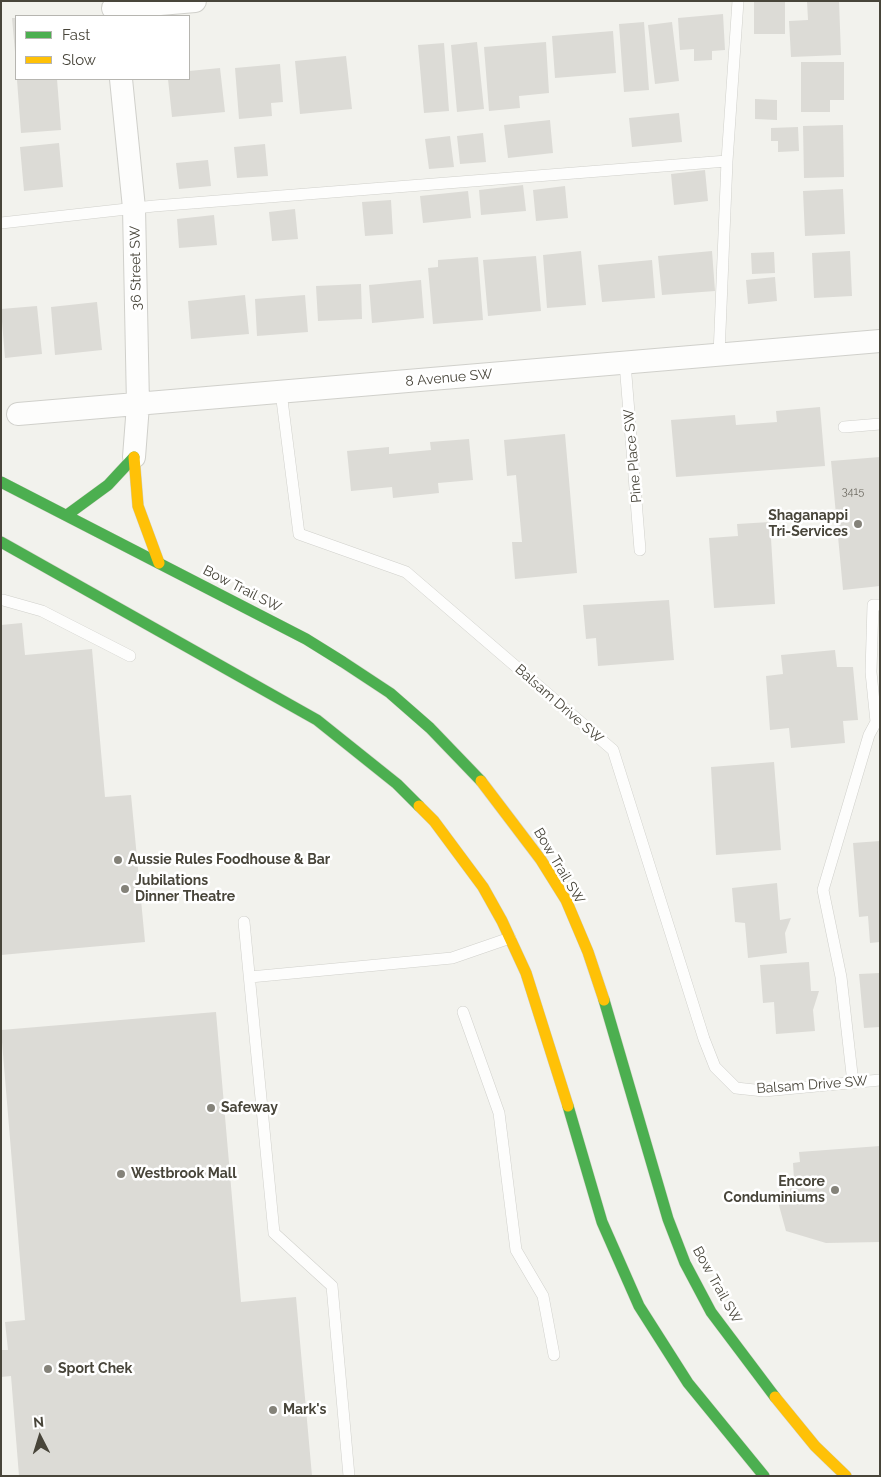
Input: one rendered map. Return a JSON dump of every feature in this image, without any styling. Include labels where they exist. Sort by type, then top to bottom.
[{"type":"main road","points":[[67,515],[108,485],[134,457]]},
{"type":"main road","name":"36 Street SW","points":[[134,457],[138,506],[159,563]]},
{"type":"main road","name":"Bow Trail SW","points":[[1,482],[306,638],[390,693],[462,760],[512,819],[566,900],[588,952],[610,1020],[668,1219],[684,1262],[711,1312],[749,1365],[815,1446],[846,1476]]},
{"type":"main road","points":[[1,542],[317,720],[398,784],[434,821],[483,887],[526,973],[548,1038],[602,1222],[639,1306],[688,1383],[764,1476]]},
{"type":"main road","points":[[19,564],[46,567]]},
{"type":"street","points":[[114,8],[194,1]]},
{"type":"street","name":"36 Street SW","points":[[121,80],[134,208],[138,405],[134,457]]},
{"type":"street","name":"8 Avenue SW","points":[[18,414],[880,342]]},
{"type":"lane","points":[[719,355],[727,161],[738,1]]},
{"type":"lane","points":[[1,223],[134,208],[727,161]]},
{"type":"lane","name":"Pine Place SW","points":[[625,363],[640,550]]},
{"type":"lane","name":"Balsam Drive SW","points":[[281,392],[299,534],[406,572],[613,750],[704,1039],[715,1067],[736,1088],[764,1091],[880,1080]]},
{"type":"lane","points":[[844,427],[880,424]]},
{"type":"lane","points":[[3,600],[42,611],[130,656]]},
{"type":"lane","points":[[853,1083],[841,977],[823,890],[869,735],[876,722],[871,672],[873,605],[880,604]]},
{"type":"lane","points":[[244,922],[274,1233],[332,1286],[349,1476]]},
{"type":"lane","points":[[250,976],[452,958],[510,938]]},
{"type":"lane","points":[[464,1012],[499,1113],[516,1250],[543,1296],[554,1355]]},
{"type":"building","points":[[754,1],[785,1],[785,34],[754,34]]},
{"type":"building","points":[[807,1],[839,1],[841,55],[791,57],[789,21],[808,20]]},
{"type":"building","points":[[723,14],[725,50],[712,51],[712,60],[694,61],[694,49],[680,50],[678,18]]},
{"type":"building","points":[[12,18],[15,18],[15,52]]},
{"type":"building","points":[[644,22],[649,90],[624,92],[619,24]]},
{"type":"building","points":[[672,22],[679,81],[655,84],[648,25]]},
{"type":"building","points":[[613,31],[616,73],[555,78],[552,36]]},
{"type":"building","points":[[477,42],[484,109],[457,112],[451,45]]},
{"type":"building","points":[[546,42],[549,93],[519,96],[520,108],[489,111],[484,47]]},
{"type":"building","points":[[444,43],[449,111],[424,113],[418,45]]},
{"type":"building","points":[[346,56],[352,109],[300,114],[295,61]]},
{"type":"building","points":[[801,62],[844,62],[844,100],[830,100],[830,112],[801,112]]},
{"type":"building","points":[[280,64],[283,102],[271,103],[272,116],[239,119],[235,68]]},
{"type":"building","points":[[220,68],[225,112],[172,117],[168,80],[190,80],[190,71]]},
{"type":"building","points":[[17,80],[57,80],[61,130],[21,133]]},
{"type":"building","points":[[755,99],[777,100],[777,120],[755,119]]},
{"type":"building","points":[[679,113],[682,142],[632,147],[629,118]]},
{"type":"building","points":[[550,120],[553,153],[508,158],[504,125]]},
{"type":"building","points":[[843,125],[844,177],[804,178],[803,126]]},
{"type":"building","points":[[798,127],[799,151],[778,152],[778,141],[771,141],[771,128]]},
{"type":"building","points":[[483,133],[486,162],[460,164],[457,136]]},
{"type":"building","points":[[450,136],[454,167],[429,169],[425,139]]},
{"type":"building","points":[[59,143],[63,187],[24,191],[20,147]]},
{"type":"building","points":[[265,144],[268,176],[237,178],[234,147]]},
{"type":"building","points":[[208,160],[211,186],[179,189],[176,163]]},
{"type":"building","points":[[705,170],[708,201],[674,205],[671,174]]},
{"type":"building","points":[[523,185],[526,211],[481,215],[479,190]]},
{"type":"building","points":[[565,186],[568,218],[536,221],[533,190]]},
{"type":"building","points":[[843,189],[845,234],[805,236],[803,191]]},
{"type":"building","points":[[468,191],[471,218],[423,223],[420,196]]},
{"type":"building","points":[[391,200],[393,234],[365,236],[362,202]]},
{"type":"building","points":[[295,209],[298,239],[272,241],[269,212]]},
{"type":"building","points":[[214,215],[217,245],[179,248],[177,219]]},
{"type":"building","points":[[581,251],[586,305],[547,308],[543,255]]},
{"type":"building","points":[[712,251],[715,291],[662,295],[658,256]]},
{"type":"building","points":[[850,251],[852,296],[814,298],[812,253]]},
{"type":"building","points":[[774,252],[775,273],[752,274],[751,253]]},
{"type":"building","points":[[536,256],[541,311],[488,316],[483,260]]},
{"type":"building","points":[[478,257],[483,320],[433,324],[428,268],[438,267],[438,260]]},
{"type":"building","points":[[652,260],[655,298],[602,302],[598,265]]},
{"type":"building","points":[[775,277],[777,301],[748,304],[746,280]]},
{"type":"building","points":[[421,280],[424,318],[372,323],[369,285]]},
{"type":"building","points":[[361,284],[362,319],[318,321],[316,286]]},
{"type":"building","points":[[245,295],[249,334],[191,339],[188,301]]},
{"type":"building","points":[[305,295],[308,332],[257,336],[255,299]]},
{"type":"building","points":[[97,302],[102,350],[55,355],[51,307]]},
{"type":"building","points":[[37,306],[42,354],[5,358],[1,309]]},
{"type":"building","points":[[820,407],[825,466],[676,477],[671,420],[735,415],[736,425],[777,422],[776,411]]},
{"type":"building","points":[[565,434],[577,573],[515,579],[512,542],[522,542],[516,475],[507,476],[504,440]]},
{"type":"building","points":[[469,439],[473,480],[438,483],[439,493],[393,498],[392,487],[351,491],[347,451],[389,447],[389,454],[431,450],[430,442]]},
{"type":"building","name":"Shaganappi Tri-Services","points":[[880,457],[880,586],[843,590],[831,461]]},
{"type":"building","points":[[770,522],[775,604],[714,608],[709,538],[738,536],[737,524]]},
{"type":"building","points":[[669,600],[674,660],[598,666],[596,638],[586,639],[583,605]]},
{"type":"building","points":[[22,623],[25,655],[92,649],[105,797],[131,795],[145,942],[1,955],[1,625]]},
{"type":"building","points":[[835,650],[837,667],[853,667],[858,720],[843,721],[845,743],[791,748],[789,728],[770,730],[766,676],[783,674],[781,655]]},
{"type":"building","points":[[774,762],[781,850],[716,855],[711,767]]},
{"type":"building","points":[[880,841],[880,942],[870,943],[868,916],[859,917],[853,843]]},
{"type":"building","points":[[777,883],[780,920],[791,918],[785,933],[787,953],[748,958],[745,923],[735,922],[732,888]]},
{"type":"building","points":[[809,962],[811,991],[819,991],[813,1010],[815,1031],[776,1034],[774,1002],[763,1003],[760,965]]},
{"type":"building","points":[[880,973],[880,1027],[864,1028],[859,974]]},
{"type":"building","name":"Westbrook Mall","points":[[216,1012],[241,1302],[296,1297],[312,1476],[19,1476],[11,1376],[1,1377],[1,1350],[8,1350],[5,1322],[25,1320],[1,1030]]},
{"type":"building","name":"Encore Conduminiums","points":[[880,1146],[880,1242],[826,1243],[786,1231],[778,1202],[791,1200],[789,1181],[794,1179],[793,1163],[800,1162],[799,1152]]},
{"type":"traffic: fast","points":[[67,515],[108,485],[134,457]]},
{"type":"traffic: fast","points":[[1,482],[306,639],[343,662],[390,693],[430,728],[481,781]]},
{"type":"traffic: fast","points":[[1,542],[317,720],[397,784],[419,806]]},
{"type":"traffic: fast","points":[[604,1000],[668,1219],[685,1263],[711,1312],[775,1397]]},
{"type":"traffic: fast","points":[[568,1106],[602,1222],[639,1306],[688,1383],[764,1476]]},
{"type":"traffic: slow","points":[[134,457],[138,506],[159,563]]},
{"type":"traffic: slow","points":[[481,781],[541,860],[566,900],[588,952],[604,1000]]},
{"type":"traffic: slow","points":[[419,806],[434,821],[483,887],[502,921],[526,973],[568,1106]]},
{"type":"traffic: slow","points":[[775,1397],[815,1446],[846,1476]]},
{"type":"place","name":"Shaganappi Tri-Services","points":[[858,524]]},
{"type":"place","name":"Aussie Rules Foodhouse & Bar","points":[[118,860]]},
{"type":"place","name":"Jubilations Dinner Theatre","points":[[125,889]]},
{"type":"place","name":"Safeway","points":[[211,1108]]},
{"type":"place","name":"Westbrook Mall","points":[[121,1174]]},
{"type":"place","name":"Encore Conduminiums","points":[[835,1190]]},
{"type":"place","name":"Sport Chek","points":[[48,1369]]},
{"type":"place","name":"Mark's","points":[[273,1410]]}]
